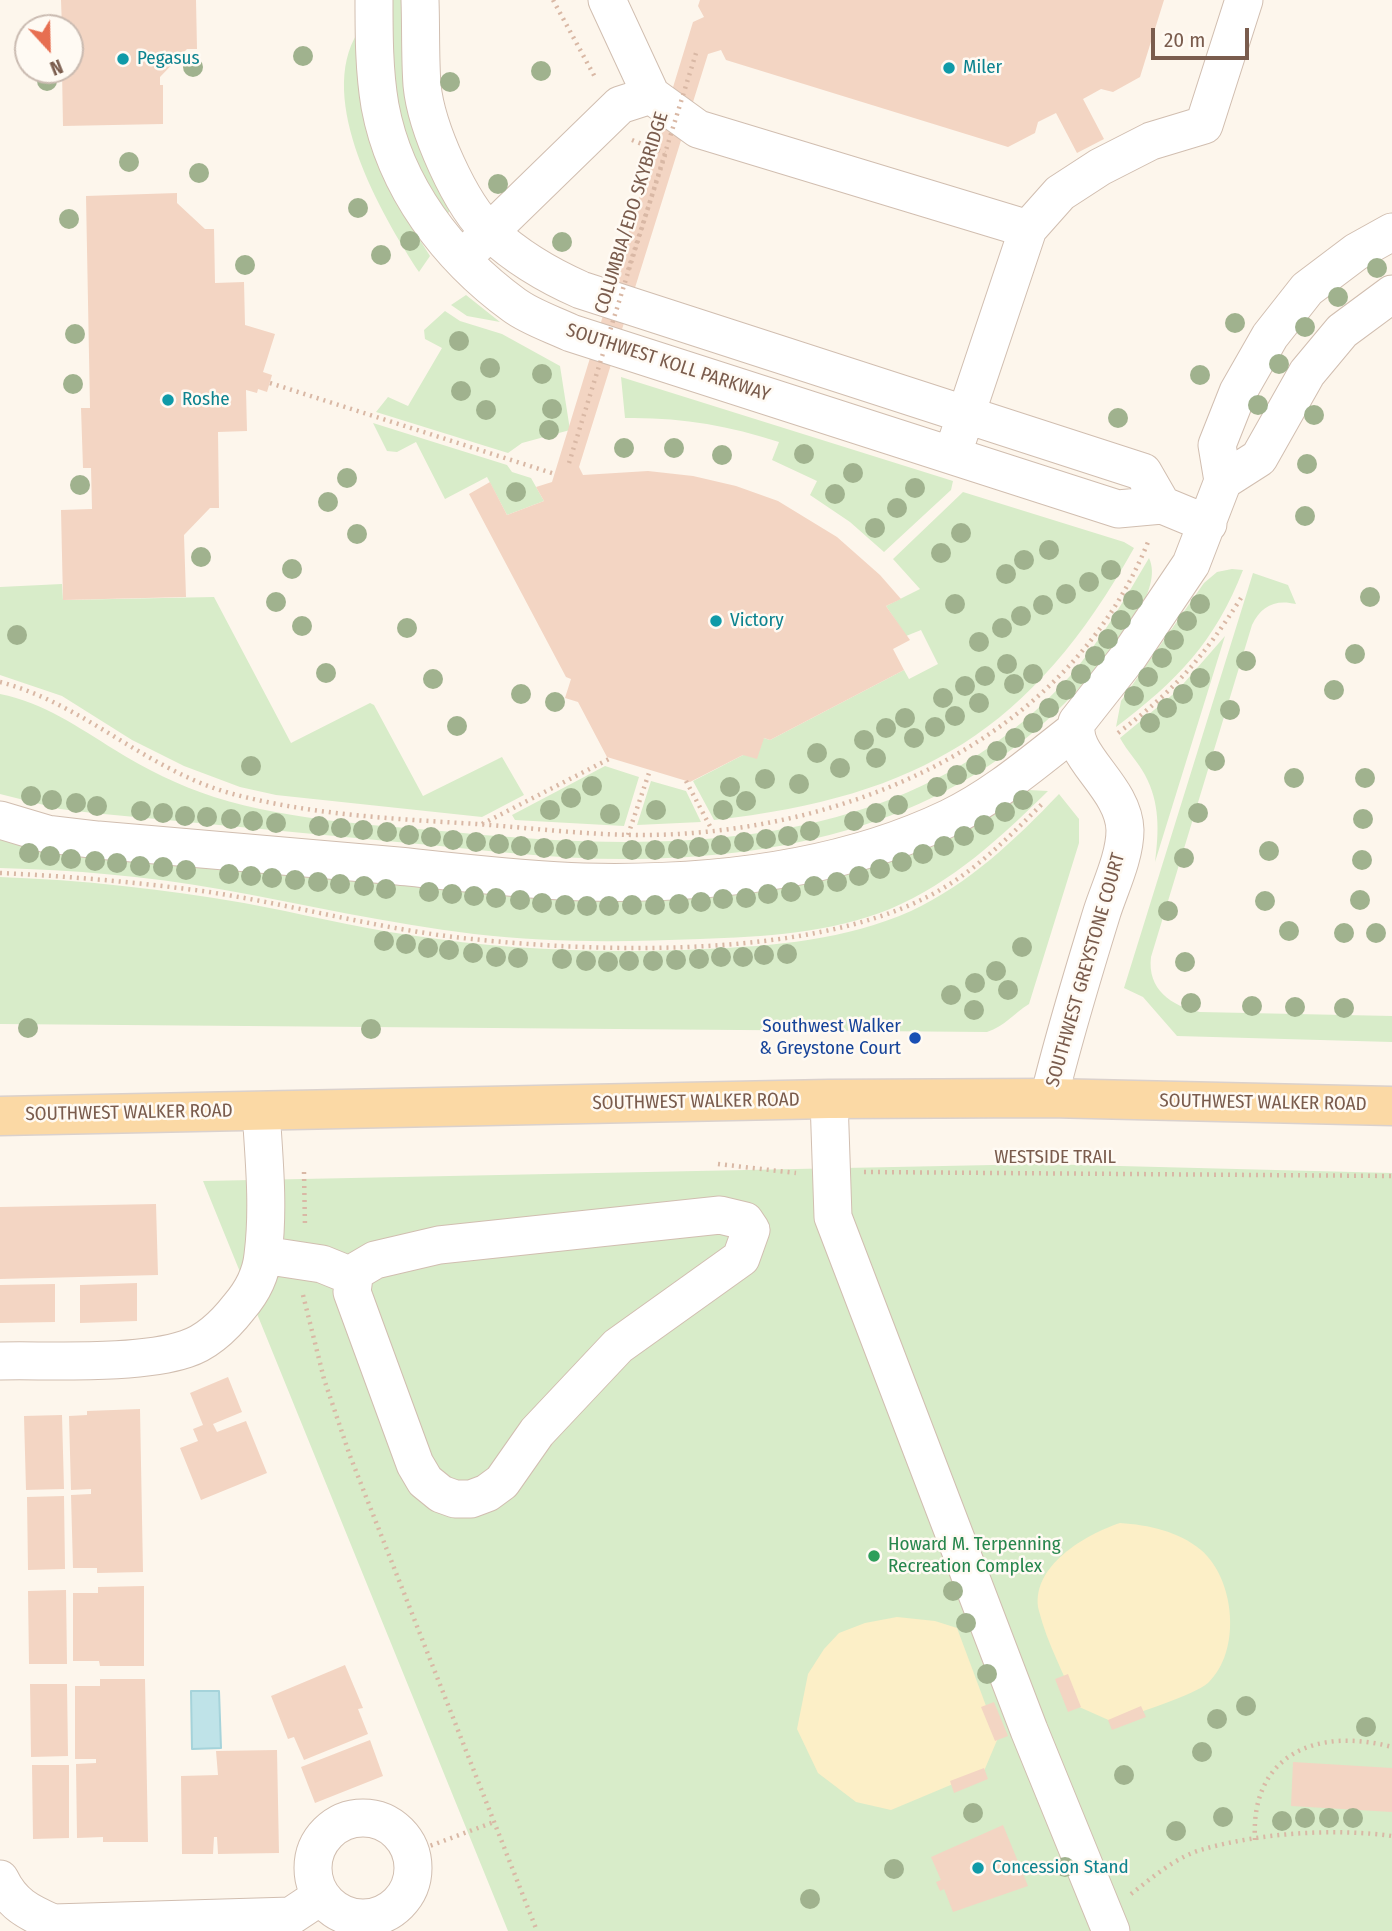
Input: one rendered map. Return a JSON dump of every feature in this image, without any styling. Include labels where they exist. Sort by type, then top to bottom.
[{"type":"main road","name":"SOUTHWEST WALKER ROAD","points":[[0,1116],[829,1099],[1049,1098],[1392,1105]]},
{"type":"street","name":"SOUTHWEST KOLL PARKWAY","points":[[373,0],[380,107],[391,146],[407,184],[429,221],[461,260],[515,306],[571,333],[1118,509],[1162,505],[1208,524]]},
{"type":"street","points":[[420,0],[422,88],[439,147],[460,189],[489,231],[541,272],[618,302],[1143,472],[1162,505]]},
{"type":"street","points":[[607,0],[664,105],[698,129],[1028,229]]},
{"type":"street","points":[[952,456],[1028,229],[1060,193],[1100,167],[1150,141],[1204,125],[1244,0]]},
{"type":"street","points":[[461,260],[620,105],[664,105]]},
{"type":"street","points":[[0,820],[47,834],[98,840],[545,879],[631,882],[699,878],[816,862],[860,851],[924,829],[984,797],[1075,730],[1082,714],[1122,666],[1180,582],[1208,524],[1223,481],[1217,445],[1238,392],[1269,336],[1307,289],[1356,252],[1392,232]]},
{"type":"street","points":[[1223,481],[1259,458],[1307,373],[1342,331],[1392,294]]},
{"type":"street","name":"SOUTHWEST GREYSTONE COURT","points":[[1049,1098],[1065,1031],[1123,847],[1125,829],[1116,797],[1078,747],[1075,730]]},
{"type":"street","points":[[829,1099],[832,1217],[1029,1730],[1107,1922]]},
{"type":"street","points":[[0,1361],[156,1356],[187,1349],[210,1337],[240,1307],[258,1277],[263,1255],[265,1173],[261,1111]]},
{"type":"street","points":[[720,1215],[745,1221],[751,1230],[741,1258],[618,1346],[537,1432],[502,1482],[471,1499],[455,1499],[441,1494],[425,1481],[415,1464],[352,1292],[354,1277],[358,1270],[375,1260],[400,1252],[474,1240],[720,1215]]},
{"type":"street","points":[[263,1255],[322,1264],[354,1277]]},
{"type":"street","points":[[358,1817],[375,1819],[397,1832],[411,1853],[413,1873],[407,1892],[393,1908],[374,1917],[354,1918],[335,1910],[321,1896],[314,1880],[312,1863],[317,1846],[327,1832],[341,1822],[358,1817]]},
{"type":"street","points":[[0,1879],[6,1892],[23,1910],[52,1923],[292,1916],[321,1896]]},
{"type":"path","name":"COLUMBIA/EDO SKYBRIDGE","points":[[569,463],[697,50]]},
{"type":"path","points":[[618,302],[664,105]]},
{"type":"path","points":[[270,383],[555,474]]},
{"type":"path","points":[[0,682],[34,691],[72,710],[152,761],[230,793],[314,810],[628,835],[712,830],[787,819],[878,793],[929,771],[1016,717],[1062,672],[1120,597],[1162,505]]},
{"type":"path","points":[[1118,733],[1175,687],[1192,669],[1217,637],[1241,598]]},
{"type":"path","points":[[481,825],[611,758]]},
{"type":"path","points":[[628,835],[650,770]]},
{"type":"path","points":[[686,781],[712,830]]},
{"type":"path","name":"WESTSIDE TRAIL","points":[[718,1164],[778,1173],[1140,1172],[1392,1177]]},
{"type":"path","points":[[303,1172],[305,1236]]},
{"type":"path","points":[[301,1283],[339,1426],[537,1931]]},
{"type":"path","points":[[1255,1840],[1254,1812],[1264,1783],[1288,1755],[1308,1746],[1343,1743],[1374,1742],[1392,1747]]},
{"type":"path","points":[[411,1853],[494,1822]]},
{"type":"path","points":[[1107,1922],[1184,1858],[1203,1849],[1317,1832],[1392,1836]]},
{"type":"green space","points":[[391,0],[403,0],[452,207],[447,215],[436,201],[416,161],[401,116],[394,73]]},
{"type":"green space","points":[[358,32],[377,156],[394,199],[430,256],[419,272],[387,220],[372,189],[348,123],[344,90],[347,59]]},
{"type":"green space","points":[[466,295],[500,322],[467,316],[451,305]]},
{"type":"green space","points":[[445,311],[460,321],[502,334],[560,366],[570,430],[522,443],[508,453],[376,412],[388,397],[408,406],[442,348],[425,339],[424,330]]},
{"type":"green space","points":[[621,377],[953,481],[951,490],[884,552],[850,522],[810,495],[817,481],[772,460],[779,442],[703,423],[625,418]]},
{"type":"green space","points":[[373,423],[507,465],[512,472],[531,478],[544,501],[507,515],[487,477],[445,499],[416,442],[397,452],[387,451]]},
{"type":"green space","points":[[963,492],[1124,542],[1134,548],[1095,611],[1054,664],[1011,708],[963,744],[911,772],[852,793],[787,809],[714,820],[693,781],[743,755],[764,738],[770,740],[904,670],[909,679],[938,664],[921,630],[906,636],[886,606],[920,589],[893,559]]},
{"type":"green space","points":[[1149,558],[1152,571],[1150,585],[1145,600],[1127,629],[1098,666],[1052,716],[1002,757],[948,790],[890,816],[830,835],[767,848],[702,856],[635,859],[550,856],[93,813],[60,809],[0,794],[0,694],[46,710],[138,764],[176,782],[214,797],[275,812],[369,825],[545,839],[627,842],[709,839],[789,828],[866,808],[939,777],[1008,734],[1070,676],[1112,619]]},
{"type":"green space","points":[[1243,570],[1232,596],[1207,639],[1176,676],[1116,727],[1121,701],[1204,583],[1217,572]]},
{"type":"green space","points":[[1253,573],[1288,585],[1296,604],[1275,603],[1264,609],[1252,625],[1151,957],[1153,978],[1157,987],[1171,1000],[1200,1012],[1392,1016],[1392,1042],[1177,1036],[1143,997],[1124,988]]},
{"type":"green space","points":[[62,584],[63,600],[214,597],[291,743],[370,703],[374,705],[423,796],[502,757],[524,795],[482,817],[276,795],[240,787],[184,766],[132,740],[62,696],[0,675],[0,587]]},
{"type":"green space","points":[[1225,636],[1155,862],[1158,828],[1153,796],[1145,775],[1120,738],[1177,691]]},
{"type":"green space","points":[[605,766],[639,777],[624,826],[515,820],[512,815]]},
{"type":"green space","points":[[651,781],[686,791],[701,822],[637,825]]},
{"type":"green space","points":[[1028,790],[1048,791],[974,858],[913,898],[890,909],[844,924],[748,937],[616,941],[502,937],[410,925],[219,889],[137,877],[0,868],[0,836],[614,899]]},
{"type":"green space","points":[[1059,794],[1079,819],[1079,843],[1029,1004],[987,1032],[0,1024],[0,877],[184,893],[388,932],[483,944],[556,950],[630,951],[757,946],[835,935],[861,929],[911,911],[952,888],[990,860]]},
{"type":"green space","name":"Howard M. Terpenning Recreation Complex","points":[[1042,1164],[1392,1173],[1392,1931],[508,1931],[203,1181]]},
{"type":"sand","points":[[1120,1523],[1163,1530],[1183,1538],[1201,1550],[1212,1563],[1227,1596],[1230,1635],[1219,1669],[1208,1683],[1178,1699],[1113,1722],[1077,1706],[1047,1635],[1039,1611],[1038,1595],[1051,1567],[1063,1555],[1092,1535]]},
{"type":"sand","points":[[897,1617],[935,1621],[957,1628],[998,1738],[984,1771],[891,1810],[856,1802],[818,1773],[797,1729],[808,1674],[824,1649],[839,1633],[865,1623]]},
{"type":"water","points":[[191,1691],[219,1691],[221,1748],[192,1749]]},
{"type":"building","name":"Pegasus","points":[[61,0],[196,0],[197,49],[187,49],[160,77],[160,85],[163,85],[163,124],[63,126],[62,84],[84,84],[84,14],[62,14]]},
{"type":"building","name":"Victory","points":[[700,0],[1164,0],[1140,77],[1113,92],[1101,89],[1083,99],[1104,139],[1077,153],[1056,113],[1038,122],[1035,133],[1008,147],[726,60],[721,50],[708,54],[579,467],[583,475],[648,471],[693,476],[736,486],[778,501],[837,537],[880,575],[901,599],[886,606],[910,640],[893,649],[904,670],[770,740],[764,738],[757,759],[743,755],[690,782],[607,757],[578,702],[565,698],[571,679],[566,677],[469,494],[490,482],[507,515],[544,501],[536,487],[552,482],[693,22],[704,17],[698,6]]},
{"type":"building","name":"Roshe","points":[[177,193],[177,203],[205,229],[214,229],[215,283],[244,282],[245,325],[275,334],[263,372],[272,375],[267,392],[258,389],[257,393],[246,390],[247,431],[218,432],[219,508],[210,508],[184,535],[186,597],[63,600],[61,510],[92,509],[91,468],[83,468],[81,408],[90,408],[86,196]]},
{"type":"building","points":[[156,1204],[158,1275],[0,1279],[0,1207]]},
{"type":"building","points":[[137,1283],[137,1321],[80,1323],[80,1285]]},
{"type":"building","points":[[55,1284],[55,1322],[0,1323],[0,1285]]},
{"type":"building","points":[[228,1377],[242,1412],[213,1424],[217,1432],[246,1421],[267,1473],[201,1500],[180,1448],[198,1441],[193,1429],[203,1425],[190,1393]]},
{"type":"building","points":[[140,1409],[143,1572],[97,1573],[97,1568],[73,1568],[71,1495],[91,1494],[91,1489],[71,1490],[69,1416],[87,1415],[87,1411]]},
{"type":"building","points":[[62,1415],[64,1489],[26,1490],[24,1416]]},
{"type":"building","points":[[64,1496],[65,1569],[28,1570],[27,1497]]},
{"type":"building","points":[[144,1586],[144,1666],[100,1666],[99,1661],[73,1661],[73,1593],[98,1593],[98,1587]]},
{"type":"building","points":[[66,1590],[67,1664],[29,1664],[28,1591]]},
{"type":"building","points":[[345,1665],[363,1708],[358,1709],[368,1734],[304,1760],[294,1737],[288,1739],[271,1696]]},
{"type":"building","points":[[1068,1674],[1081,1707],[1068,1712],[1055,1679]]},
{"type":"building","points":[[100,1679],[145,1679],[148,1842],[103,1842],[103,1837],[77,1838],[76,1764],[96,1763],[96,1759],[75,1759],[75,1686],[100,1686]]},
{"type":"building","points":[[30,1684],[67,1684],[68,1756],[31,1757]]},
{"type":"building","points":[[994,1702],[1008,1736],[995,1741],[981,1707]]},
{"type":"building","points":[[1141,1706],[1146,1717],[1112,1730],[1108,1720]]},
{"type":"building","points":[[370,1740],[383,1776],[315,1803],[301,1767]]},
{"type":"building","points":[[277,1750],[279,1853],[218,1854],[217,1837],[214,1837],[213,1854],[182,1854],[181,1776],[218,1775],[216,1751]]},
{"type":"building","points":[[1293,1762],[1392,1768],[1392,1812],[1291,1806]]},
{"type":"building","points":[[32,1765],[69,1765],[69,1838],[33,1839]]},
{"type":"building","points":[[984,1768],[988,1779],[954,1793],[950,1781]]},
{"type":"building","name":"Concession Stand","points":[[1003,1825],[1028,1886],[953,1912],[944,1889],[940,1891],[936,1882],[941,1880],[931,1857]]},
{"type":"place","name":"Pegasus","points":[[123,59]]},
{"type":"place","name":"Miler","points":[[949,68]]},
{"type":"place","name":"Roshe","points":[[168,400]]},
{"type":"place","name":"Victory","points":[[716,621]]},
{"type":"place","name":"Southwest Walker & Greystone Court","points":[[915,1038]]},
{"type":"place","name":"Howard M. Terpenning Recreation Complex","points":[[874,1556]]},
{"type":"place","name":"Concession Stand","points":[[978,1868]]}]
